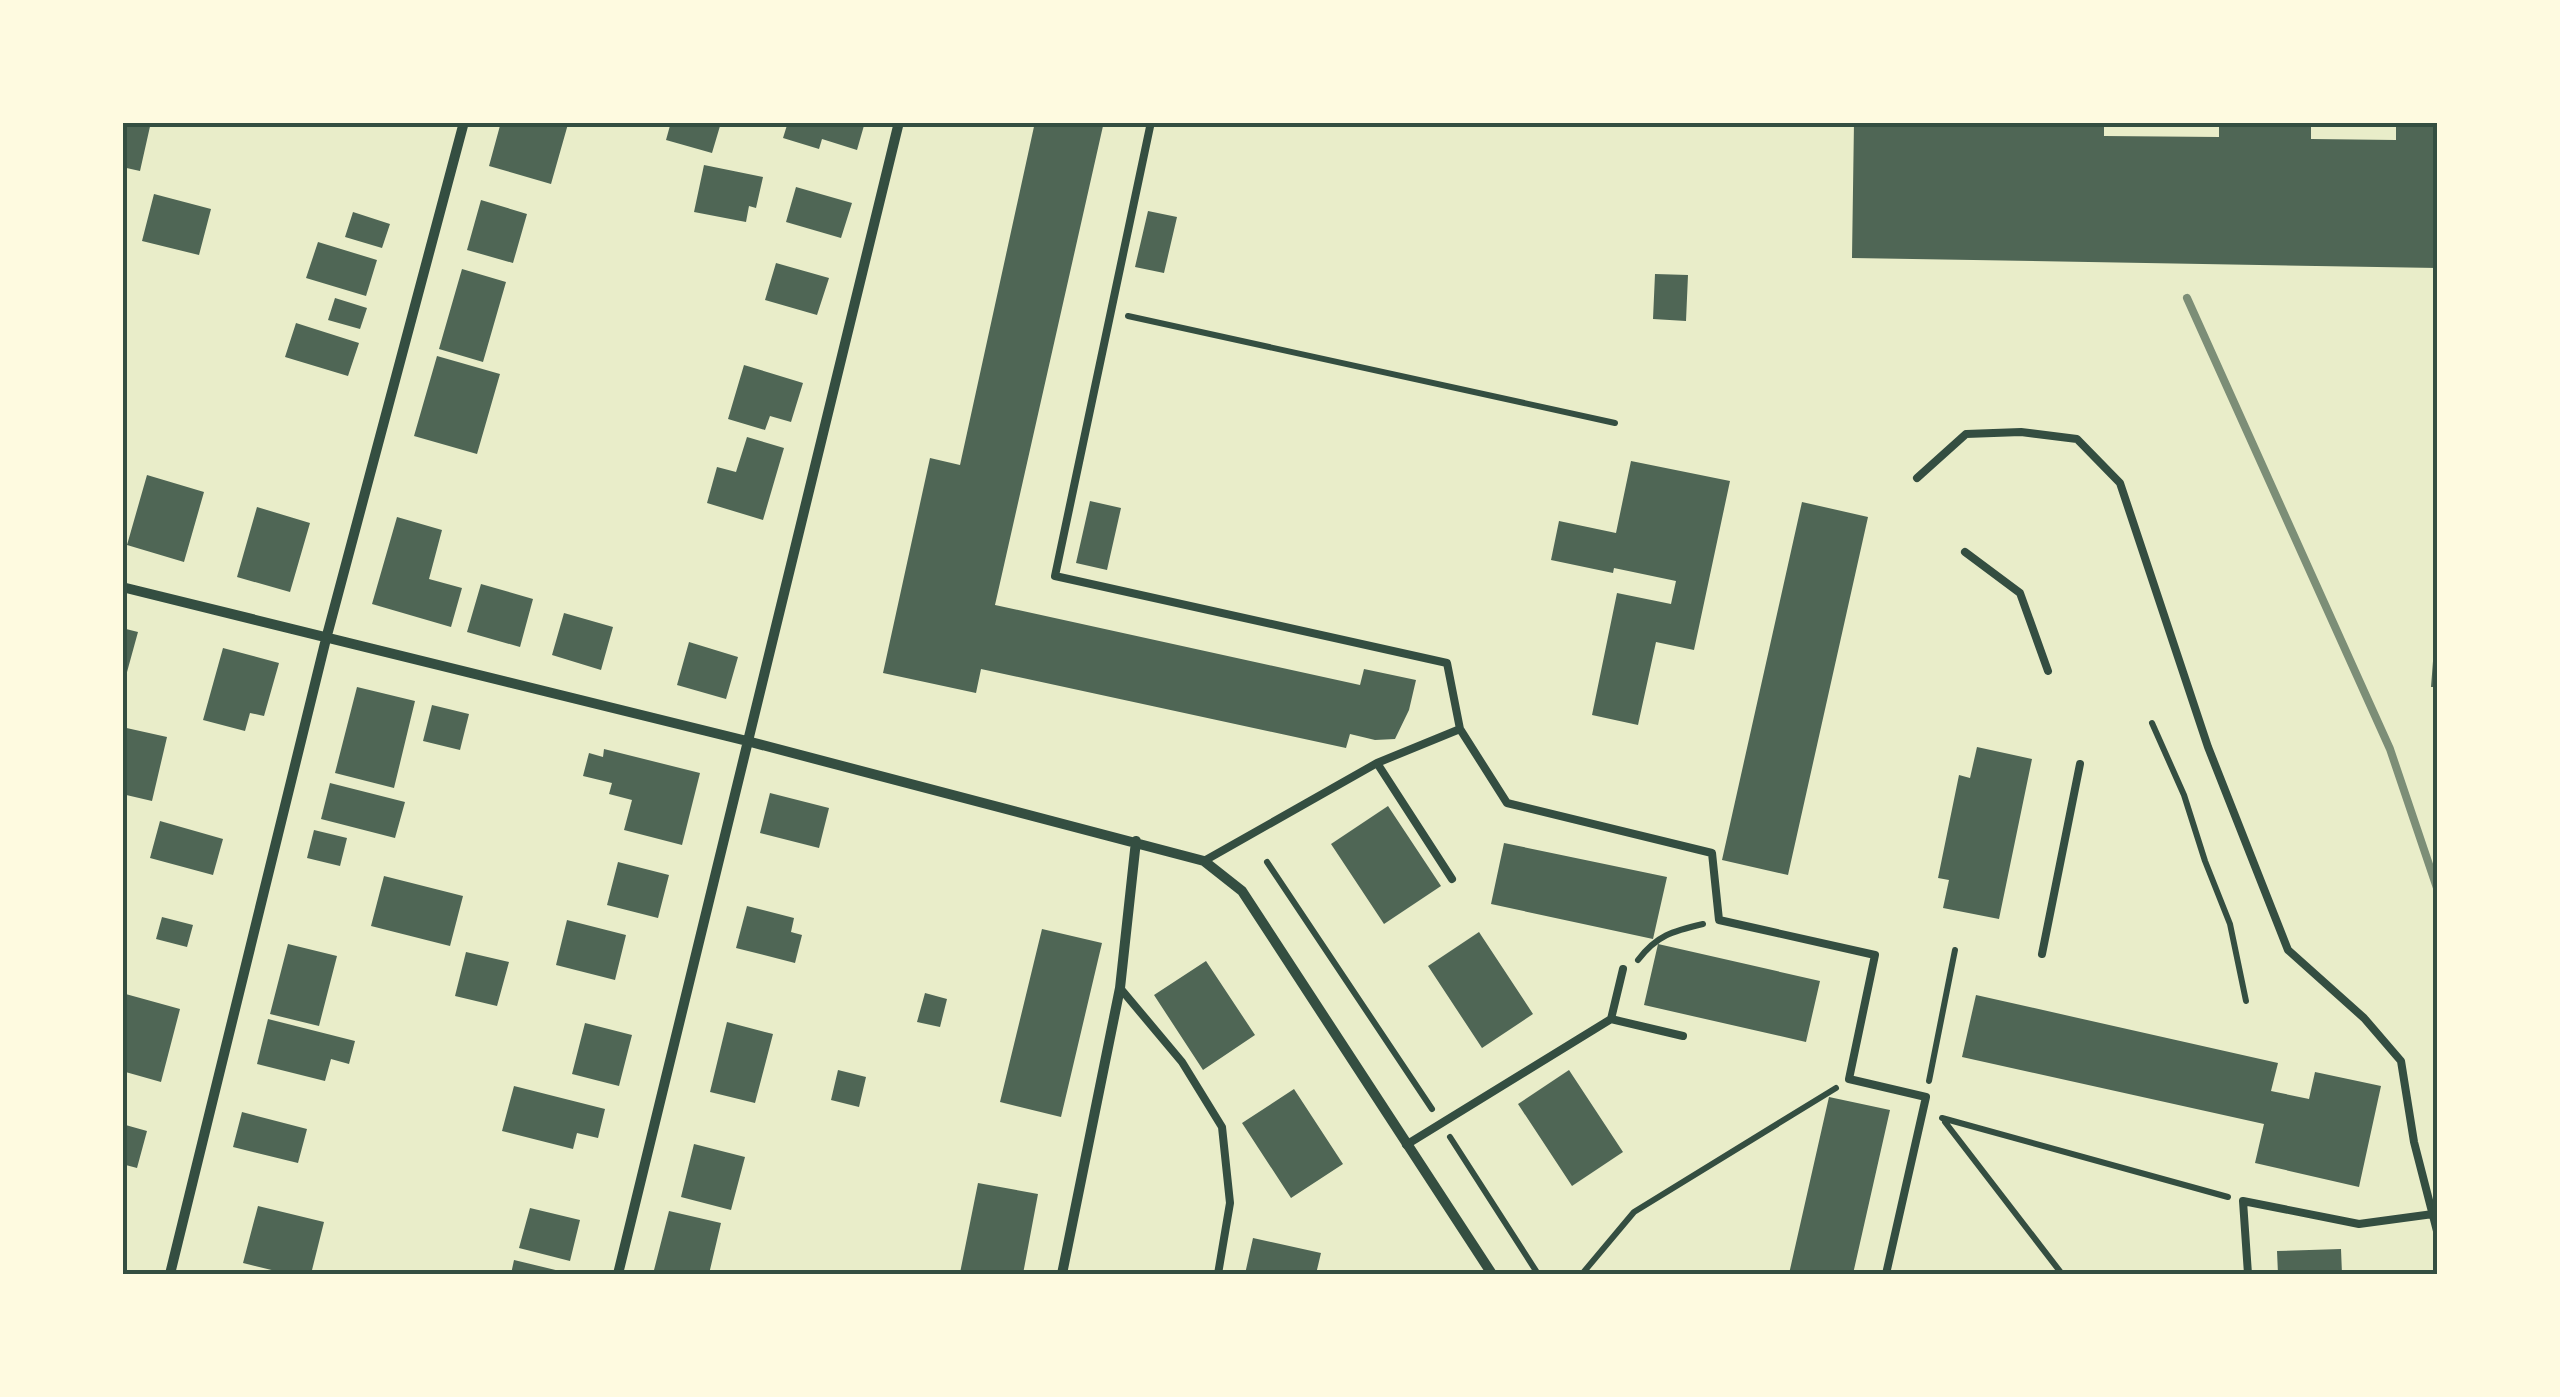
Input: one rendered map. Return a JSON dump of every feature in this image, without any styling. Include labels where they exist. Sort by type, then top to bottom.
[{"type":"street","points":[[170,1274],[326,639],[464,122]]},
{"type":"street","points":[[618,1274],[899,122]]},
{"type":"street","points":[[122,587],[747,741],[1204,862],[1242,891],[1492,1274]]},
{"type":"street","points":[[1062,1274],[1120,988],[1136,842]]},
{"type":"lane","points":[[1151,122],[1055,576],[1447,663],[1460,729],[1507,803],[1712,853],[1719,920],[1874,955],[1849,1080],[1926,1097],[1886,1274]]},
{"type":"lane","points":[[1917,478],[1966,434],[2021,432],[2078,439],[2120,483],[2208,747],[2288,950],[2364,1018],[2401,1060],[2414,1142],[2438,1234]]},
{"type":"lane","points":[[1965,552],[2020,592],[2048,670]]},
{"type":"lane","points":[[1204,862],[1377,763],[1460,729]]},
{"type":"lane","points":[[1377,763],[1452,879]]},
{"type":"lane","points":[[2042,954],[2080,764]]},
{"type":"lane","points":[[1612,1019],[1623,969]]},
{"type":"lane","points":[[1120,988],[1182,1062],[1222,1127],[1230,1203],[1218,1274]]},
{"type":"lane","points":[[1406,1144],[1612,1019],[1683,1036]]},
{"type":"lane","points":[[2248,1274],[2243,1201],[2359,1224],[2432,1214]]},
{"type":"path","points":[[1111,312],[1615,423]]},
{"type":"path","points":[[2152,722],[2184,796],[2230,924],[2246,1002]]},
{"type":"path","points":[[1267,862],[1538,1274]]},
{"type":"path","points":[[1623,969],[1632,966],[1648,944],[1719,920]]},
{"type":"path","points":[[1955,950],[1926,1097],[2062,1274]]},
{"type":"path","points":[[1582,1274],[1634,1212],[1849,1080]]},
{"type":"path","points":[[1944,1121],[2243,1201]]},
{"type":"building","points":[[122,122],[151,122],[140,171],[122,167]]},
{"type":"building","points":[[501,122],[568,124],[551,184],[489,166]]},
{"type":"building","points":[[671,122],[720,126],[712,153],[666,140]]},
{"type":"building","points":[[788,122],[865,122],[857,150],[822,139],[819,149],[783,138]]},
{"type":"building","points":[[1035,122],[1103,126],[995,605],[1360,685],[1364,669],[1416,680],[1409,710],[1395,739],[1375,740],[1350,734],[1346,748],[981,669],[976,693],[883,673],[930,458],[960,465]]},
{"type":"building","points":[[1854,122],[2104,122],[2104,136],[2219,137],[2219,122],[2311,122],[2311,139],[2396,140],[2396,122],[2438,122],[2438,268],[1852,258]]},
{"type":"building","points":[[704,165],[763,177],[756,208],[749,206],[746,222],[694,212]]},
{"type":"building","points":[[796,187],[852,203],[841,238],[786,222]]},
{"type":"building","points":[[154,194],[211,209],[199,255],[142,241]]},
{"type":"building","points":[[481,200],[527,214],[513,263],[467,250]]},
{"type":"building","points":[[1148,211],[1177,217],[1164,273],[1135,267]]},
{"type":"building","points":[[353,212],[390,224],[382,248],[345,237]]},
{"type":"building","points":[[318,242],[377,260],[366,296],[306,278]]},
{"type":"building","points":[[776,263],[829,278],[817,315],[765,300]]},
{"type":"building","points":[[462,269],[506,282],[483,362],[439,349]]},
{"type":"building","points":[[1655,274],[1688,275],[1686,321],[1653,319]]},
{"type":"building","points":[[335,298],[367,308],[360,329],[328,320]]},
{"type":"building","points":[[296,323],[359,343],[348,376],[285,357]]},
{"type":"building","points":[[437,356],[500,374],[477,454],[414,436]]},
{"type":"building","points":[[744,365],[803,383],[791,422],[770,416],[765,430],[728,419]]},
{"type":"building","points":[[747,437],[784,448],[763,520],[707,503],[717,467],[736,472]]},
{"type":"building","points":[[1631,461],[1730,481],[1694,650],[1656,642],[1638,725],[1592,715],[1617,593],[1671,604],[1676,581],[1551,560],[1559,521],[1616,533]]},
{"type":"building","points":[[147,475],[204,492],[184,562],[127,545]]},
{"type":"building","points":[[1090,501],[1121,508],[1107,570],[1076,563]]},
{"type":"building","points":[[1802,502],[1868,517],[1788,875],[1722,860]]},
{"type":"building","points":[[257,507],[310,523],[290,592],[237,577]]},
{"type":"building","points":[[397,517],[442,530],[429,579],[462,588],[451,627],[372,604]]},
{"type":"building","points":[[481,584],[533,599],[520,647],[467,632]]},
{"type":"building","points":[[564,613],[613,627],[601,670],[552,655]]},
{"type":"building","points":[[122,628],[138,632],[124,683],[122,683]]},
{"type":"building","points":[[2435,635],[2438,687],[2431,687]]},
{"type":"building","points":[[689,642],[738,657],[726,699],[677,685]]},
{"type":"building","points":[[223,648],[279,663],[264,716],[250,713],[245,731],[203,720]]},
{"type":"building","points":[[357,687],[415,701],[394,788],[335,773]]},
{"type":"building","points":[[432,705],[469,714],[460,750],[423,741]]},
{"type":"building","points":[[122,727],[167,737],[152,801],[122,794]]},
{"type":"building","points":[[1977,747],[2032,759],[1999,919],[1943,908],[1949,880],[1938,878],[1959,775],[1970,778]]},
{"type":"building","points":[[604,749],[700,773],[682,845],[624,830],[632,800],[609,794],[612,783],[583,776],[589,753],[603,757]]},
{"type":"building","points":[[330,783],[405,802],[395,838],[321,819]]},
{"type":"building","points":[[770,793],[829,808],[819,848],[760,833]]},
{"type":"building","points":[[1388,806],[1441,886],[1384,924],[1331,844]]},
{"type":"building","points":[[160,821],[223,839],[213,875],[150,858]]},
{"type":"building","points":[[314,830],[347,838],[340,866],[307,858]]},
{"type":"building","points":[[1504,843],[1667,877],[1653,939],[1491,904]]},
{"type":"building","points":[[618,862],[669,875],[658,918],[607,905]]},
{"type":"building","points":[[384,876],[463,896],[450,946],[371,926]]},
{"type":"building","points":[[747,906],[794,918],[791,932],[802,935],[795,963],[736,948]]},
{"type":"building","points":[[162,917],[193,925],[187,947],[156,939]]},
{"type":"building","points":[[567,920],[626,935],[615,980],[556,965]]},
{"type":"building","points":[[1042,929],[1102,943],[1061,1117],[1000,1102]]},
{"type":"building","points":[[1479,932],[1533,1014],[1482,1048],[1428,966]]},
{"type":"building","points":[[288,944],[337,956],[319,1026],[270,1014]]},
{"type":"building","points":[[1658,944],[1820,981],[1806,1042],[1644,1005]]},
{"type":"building","points":[[466,952],[509,962],[497,1006],[455,996]]},
{"type":"building","points":[[1206,961],[1255,1035],[1203,1070],[1154,995]]},
{"type":"building","points":[[122,993],[180,1009],[161,1082],[122,1071]]},
{"type":"building","points":[[925,993],[947,999],[940,1027],[917,1022]]},
{"type":"building","points":[[1976,995],[2278,1063],[2271,1091],[2309,1099],[2315,1072],[2381,1086],[2359,1187],[2255,1163],[2264,1124],[1962,1057]]},
{"type":"building","points":[[268,1019],[355,1041],[349,1064],[331,1059],[325,1081],[257,1064]]},
{"type":"building","points":[[727,1022],[773,1034],[755,1103],[710,1092]]},
{"type":"building","points":[[585,1023],[632,1035],[619,1086],[572,1074]]},
{"type":"building","points":[[838,1070],[866,1077],[859,1107],[831,1100]]},
{"type":"building","points":[[1569,1070],[1623,1152],[1572,1186],[1518,1104]]},
{"type":"building","points":[[514,1086],[605,1109],[598,1138],[577,1133],[573,1149],[502,1131]]},
{"type":"building","points":[[1294,1089],[1343,1164],[1291,1198],[1242,1123]]},
{"type":"building","points":[[1829,1097],[1890,1110],[1853,1274],[1789,1274]]},
{"type":"building","points":[[242,1112],[307,1129],[298,1163],[233,1147]]},
{"type":"building","points":[[122,1124],[147,1131],[137,1168],[122,1164]]},
{"type":"building","points":[[694,1144],[745,1157],[731,1210],[681,1197]]},
{"type":"building","points":[[978,1183],[1038,1194],[1023,1274],[960,1273]]},
{"type":"building","points":[[258,1206],[324,1222],[311,1274],[288,1274],[243,1263]]},
{"type":"building","points":[[530,1208],[580,1220],[570,1261],[519,1248]]},
{"type":"building","points":[[669,1211],[721,1223],[709,1274],[653,1274]]},
{"type":"building","points":[[1253,1238],[1321,1253],[1316,1274],[1245,1274]]},
{"type":"building","points":[[2341,1249],[2342,1274],[2278,1274],[2277,1251]]},
{"type":"building","points":[[514,1260],[568,1273],[568,1274],[511,1274]]},
{"type":"railway","points":[[2187,298],[2390,749],[2438,891]]}]
